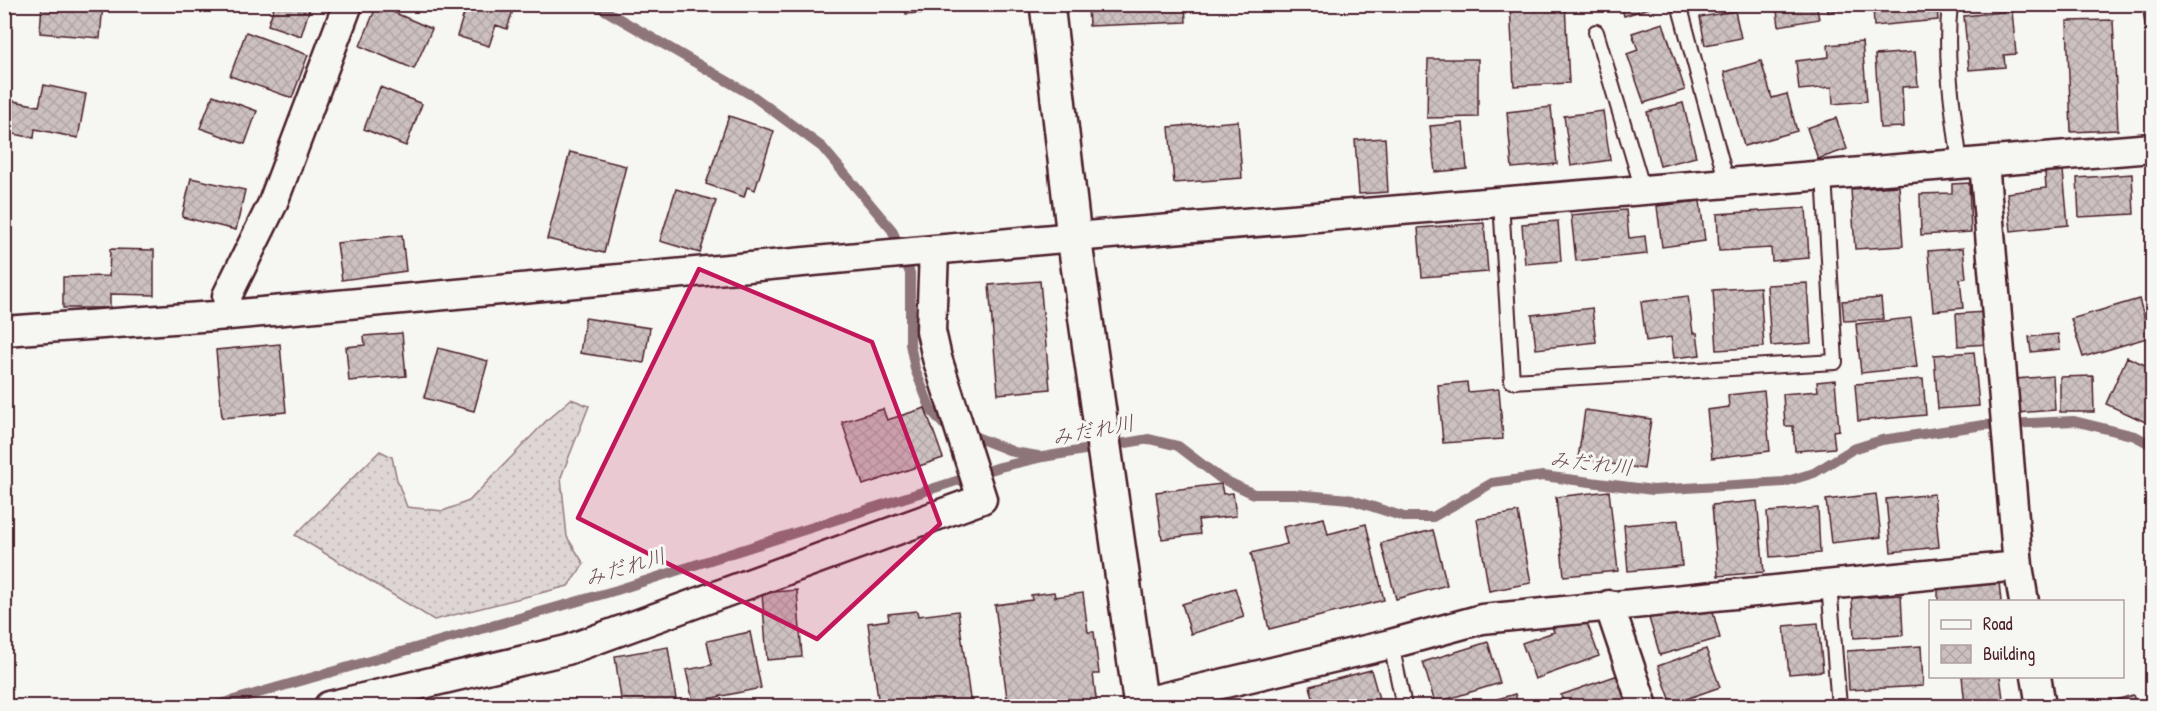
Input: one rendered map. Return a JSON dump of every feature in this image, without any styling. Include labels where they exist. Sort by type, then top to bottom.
[{"type":"street","points":[[229,315],[226,296],[272,206],[348,4]]},
{"type":"street","points":[[1047,4],[1074,237],[1141,705],[1391,644],[1482,619],[2019,566]]},
{"type":"street","points":[[4,331],[229,315],[1074,237],[2152,147]]},
{"type":"street","points":[[1972,163],[2024,600]]},
{"type":"street","points":[[329,706],[567,650],[982,499],[931,331],[934,251]]},
{"type":"street","points":[[1609,605],[1643,706]]},
{"type":"street","points":[[2036,678],[2041,706]]},
{"type":"lane","points":[[1679,4],[1727,183]]},
{"type":"lane","points":[[1950,4],[1947,68],[1972,163]]},
{"type":"lane","points":[[1596,33],[1643,190]]},
{"type":"lane","points":[[1501,202],[1512,381],[1835,362],[1824,175]]},
{"type":"lane","points":[[1829,585],[1839,706]]},
{"type":"lane","points":[[1391,644],[1404,706]]},
{"type":"highlighted area","points":[[699,269],[872,342],[940,524],[817,639],[578,518]]},
{"type":"shaded area","points":[[571,399],[589,406],[561,477],[567,537],[584,564],[568,586],[434,620],[295,535],[380,451],[392,457],[397,480],[407,507],[443,511],[469,501],[548,419]]},
{"type":"building","points":[[42,4],[103,4],[100,38],[40,33]]},
{"type":"building","points":[[275,4],[311,4],[301,36],[268,25]]},
{"type":"building","points":[[467,4],[515,4],[507,29],[496,25],[489,46],[457,36]]},
{"type":"building","points":[[905,4],[1016,4],[1016,6],[906,14]]},
{"type":"building","points":[[1088,4],[1185,4],[1186,22],[1089,26]]},
{"type":"building","points":[[1510,4],[1565,4],[1569,83],[1514,86]]},
{"type":"building","points":[[1621,4],[1662,4],[1624,16]]},
{"type":"building","points":[[1776,4],[1816,4],[1819,19],[1779,26]]},
{"type":"building","points":[[1827,4],[1865,4],[1828,12]]},
{"type":"building","points":[[1873,4],[1937,4],[1938,20],[1874,26]]},
{"type":"building","points":[[2142,4],[2152,4],[2152,30],[2146,31]]},
{"type":"building","points":[[377,5],[432,29],[414,69],[360,46]]},
{"type":"building","points":[[1735,11],[1741,38],[1705,45],[1700,17]]},
{"type":"building","points":[[2012,11],[2016,54],[2004,55],[2005,67],[1969,70],[1964,16]]},
{"type":"building","points":[[2113,20],[2118,130],[2071,132],[2067,21]]},
{"type":"building","points":[[1663,23],[1685,90],[1644,103],[1627,54],[1638,50],[1632,33]]},
{"type":"building","points":[[246,32],[308,55],[292,98],[230,76]]},
{"type":"building","points":[[1862,42],[1867,101],[1833,104],[1832,87],[1799,90],[1796,61],[1829,57],[1828,45]]},
{"type":"building","points":[[1915,52],[1918,86],[1902,87],[1904,127],[1880,128],[1875,55]]},
{"type":"building","points":[[1428,59],[1478,59],[1478,117],[1427,118]]},
{"type":"building","points":[[1761,61],[1772,98],[1787,94],[1797,131],[1744,146],[1724,72]]},
{"type":"building","points":[[44,85],[86,94],[78,138],[35,129],[34,138],[4,132],[4,99],[39,106]]},
{"type":"building","points":[[380,87],[422,104],[406,146],[364,129]]},
{"type":"building","points":[[213,95],[257,111],[245,144],[200,128]]},
{"type":"building","points":[[1683,103],[1696,157],[1660,166],[1647,112]]},
{"type":"building","points":[[1551,107],[1557,164],[1512,168],[1507,112]]},
{"type":"building","points":[[1603,111],[1610,160],[1571,166],[1564,116]]},
{"type":"building","points":[[729,116],[774,131],[755,190],[747,187],[744,197],[706,184]]},
{"type":"building","points":[[1836,118],[1847,149],[1818,159],[1807,128]]},
{"type":"building","points":[[1238,121],[1242,178],[1174,183],[1169,127]]},
{"type":"building","points":[[1463,123],[1467,169],[1435,172],[1430,126]]},
{"type":"building","points":[[1385,138],[1388,192],[1359,194],[1355,140]]},
{"type":"building","points":[[570,152],[626,166],[604,253],[547,239]]},
{"type":"building","points":[[2063,171],[2068,225],[2011,231],[2007,193],[2046,188],[2045,172]]},
{"type":"building","points":[[2132,174],[2134,214],[2079,217],[2077,178]]},
{"type":"building","points":[[191,178],[245,190],[236,230],[182,217]]},
{"type":"building","points":[[1969,183],[1971,232],[1921,235],[1920,194],[1952,193],[1952,184]]},
{"type":"building","points":[[1899,186],[1903,246],[1855,249],[1851,189]]},
{"type":"building","points":[[676,189],[716,201],[700,253],[660,241]]},
{"type":"building","points":[[1700,201],[1705,241],[1662,247],[1657,206]]},
{"type":"building","points":[[1806,208],[1809,258],[1772,261],[1771,248],[1719,251],[1717,214]]},
{"type":"building","points":[[1626,210],[1629,238],[1645,236],[1647,254],[1576,261],[1571,215]]},
{"type":"building","points":[[1558,221],[1561,261],[1525,264],[1522,224]]},
{"type":"building","points":[[1484,223],[1488,272],[1422,277],[1418,228]]},
{"type":"building","points":[[402,235],[406,271],[342,280],[337,243]]},
{"type":"building","points":[[1963,248],[1966,278],[1960,279],[1963,308],[1933,311],[1928,251]]},
{"type":"building","points":[[110,249],[154,250],[154,295],[110,294],[110,308],[63,308],[63,277],[109,276]]},
{"type":"building","points":[[1040,281],[1050,389],[998,394],[989,285]]},
{"type":"building","points":[[1807,283],[1811,343],[1771,346],[1767,285]]},
{"type":"building","points":[[1760,287],[1764,347],[1717,350],[1713,290]]},
{"type":"building","points":[[1688,296],[1693,333],[1697,333],[1700,355],[1674,358],[1671,337],[1646,341],[1641,302]]},
{"type":"building","points":[[1881,298],[1883,319],[1844,321],[1842,301]]},
{"type":"building","points":[[2139,299],[2150,337],[2083,357],[2071,319]]},
{"type":"building","points":[[1592,308],[1596,342],[1536,349],[1532,315]]},
{"type":"building","points":[[1985,312],[1988,344],[1958,346],[1956,314]]},
{"type":"building","points":[[585,318],[650,328],[644,363],[580,353]]},
{"type":"building","points":[[1911,318],[1917,367],[1861,373],[1856,324]]},
{"type":"building","points":[[402,333],[406,376],[349,381],[346,347],[365,345],[364,336]]},
{"type":"building","points":[[2058,334],[2060,349],[2031,352],[2029,337]]},
{"type":"building","points":[[280,344],[286,412],[222,418],[216,350]]},
{"type":"building","points":[[438,348],[488,361],[474,411],[424,398]]},
{"type":"building","points":[[1974,352],[1979,406],[1938,409],[1934,355]]},
{"type":"building","points":[[2127,357],[2152,368],[2152,425],[2106,404]]},
{"type":"building","points":[[2053,376],[2055,410],[2017,413],[2015,379]]},
{"type":"building","points":[[2093,376],[2094,412],[2060,412],[2060,377]]},
{"type":"building","points":[[1923,379],[1926,415],[1858,421],[1855,384]]},
{"type":"building","points":[[1835,380],[1839,430],[1833,431],[1835,448],[1795,451],[1793,426],[1785,426],[1783,394],[1818,391],[1817,382]]},
{"type":"building","points":[[1467,382],[1468,392],[1499,389],[1503,439],[1443,443],[1438,385]]},
{"type":"building","points":[[1764,391],[1770,451],[1712,458],[1707,410],[1729,407],[1728,395]]},
{"type":"building","points":[[925,408],[943,458],[863,485],[842,422],[883,409],[887,420]]},
{"type":"building","points":[[1585,410],[1651,419],[1644,469],[1578,459]]},
{"type":"building","points":[[1221,484],[1223,494],[1233,493],[1236,516],[1198,520],[1200,534],[1162,539],[1156,492]]},
{"type":"building","points":[[1609,491],[1618,571],[1564,576],[1556,497]]},
{"type":"building","points":[[1876,494],[1881,537],[1831,543],[1826,500]]},
{"type":"building","points":[[1934,494],[1939,547],[1891,552],[1886,499]]},
{"type":"building","points":[[1757,501],[1764,572],[1718,576],[1712,505]]},
{"type":"building","points":[[1818,508],[1820,553],[1770,557],[1767,512]]},
{"type":"building","points":[[1518,512],[1531,583],[1489,591],[1477,519]]},
{"type":"building","points":[[1324,518],[1328,534],[1366,524],[1384,600],[1269,629],[1251,553],[1287,544],[1283,527]]},
{"type":"building","points":[[1678,520],[1682,566],[1628,571],[1624,525]]},
{"type":"building","points":[[1433,530],[1447,585],[1396,599],[1381,543]]},
{"type":"building","points":[[1999,582],[2001,600],[1938,600],[1938,586]]},
{"type":"building","points":[[1235,588],[1244,617],[1191,634],[1182,604]]},
{"type":"building","points":[[797,590],[802,657],[767,660],[762,593]]},
{"type":"building","points":[[1054,592],[1055,597],[1083,593],[1088,632],[1094,632],[1099,674],[1093,674],[1097,706],[1008,706],[995,605],[1032,600],[1031,595]]},
{"type":"building","points":[[1901,595],[1903,635],[1854,638],[1852,598]]},
{"type":"building","points":[[1710,601],[1720,638],[1660,655],[1649,618]]},
{"type":"building","points":[[917,611],[918,616],[958,611],[971,706],[879,706],[868,623],[889,620],[888,614]]},
{"type":"building","points":[[1586,620],[1599,656],[1535,679],[1522,643],[1554,632],[1550,621]]},
{"type":"building","points":[[1818,623],[1823,671],[1789,674],[1784,626]]},
{"type":"building","points":[[750,632],[761,688],[693,702],[686,670],[712,665],[707,641]]},
{"type":"building","points":[[1488,642],[1500,683],[1435,703],[1423,662]]},
{"type":"building","points":[[1921,646],[1923,686],[1849,690],[1847,651]]},
{"type":"building","points":[[668,647],[677,706],[622,706],[615,656]]},
{"type":"building","points":[[1706,649],[1720,687],[1672,704],[1658,666]]},
{"type":"building","points":[[1371,670],[1381,706],[1315,706],[1310,686]]},
{"type":"building","points":[[1621,674],[1632,706],[1565,706],[1561,695]]},
{"type":"building","points":[[1962,678],[2000,678],[2004,706],[1965,706]]},
{"type":"building","points":[[1515,694],[1519,706],[1473,706]]},
{"type":"building","points":[[2133,695],[2137,706],[2096,706]]},
{"type":"building","points":[[1929,702],[1930,706],[1893,706]]},
{"type":"waterway","points":[[594,4],[753,96],[822,147],[892,230],[910,273],[910,344],[915,369],[931,410],[943,424],[1014,452],[1038,456]]},
{"type":"waterway","name":"みだれ川","points":[[213,706],[617,590],[1000,467],[1043,457],[1149,439],[1178,446],[1220,478],[1254,494],[1294,494],[1349,499],[1404,517],[1433,517],[1492,483],[1543,476],[1653,490],[1784,482],[1814,473],[1853,449],[1882,440],[1984,425],[2074,421],[2135,436],[2152,445]]}]
